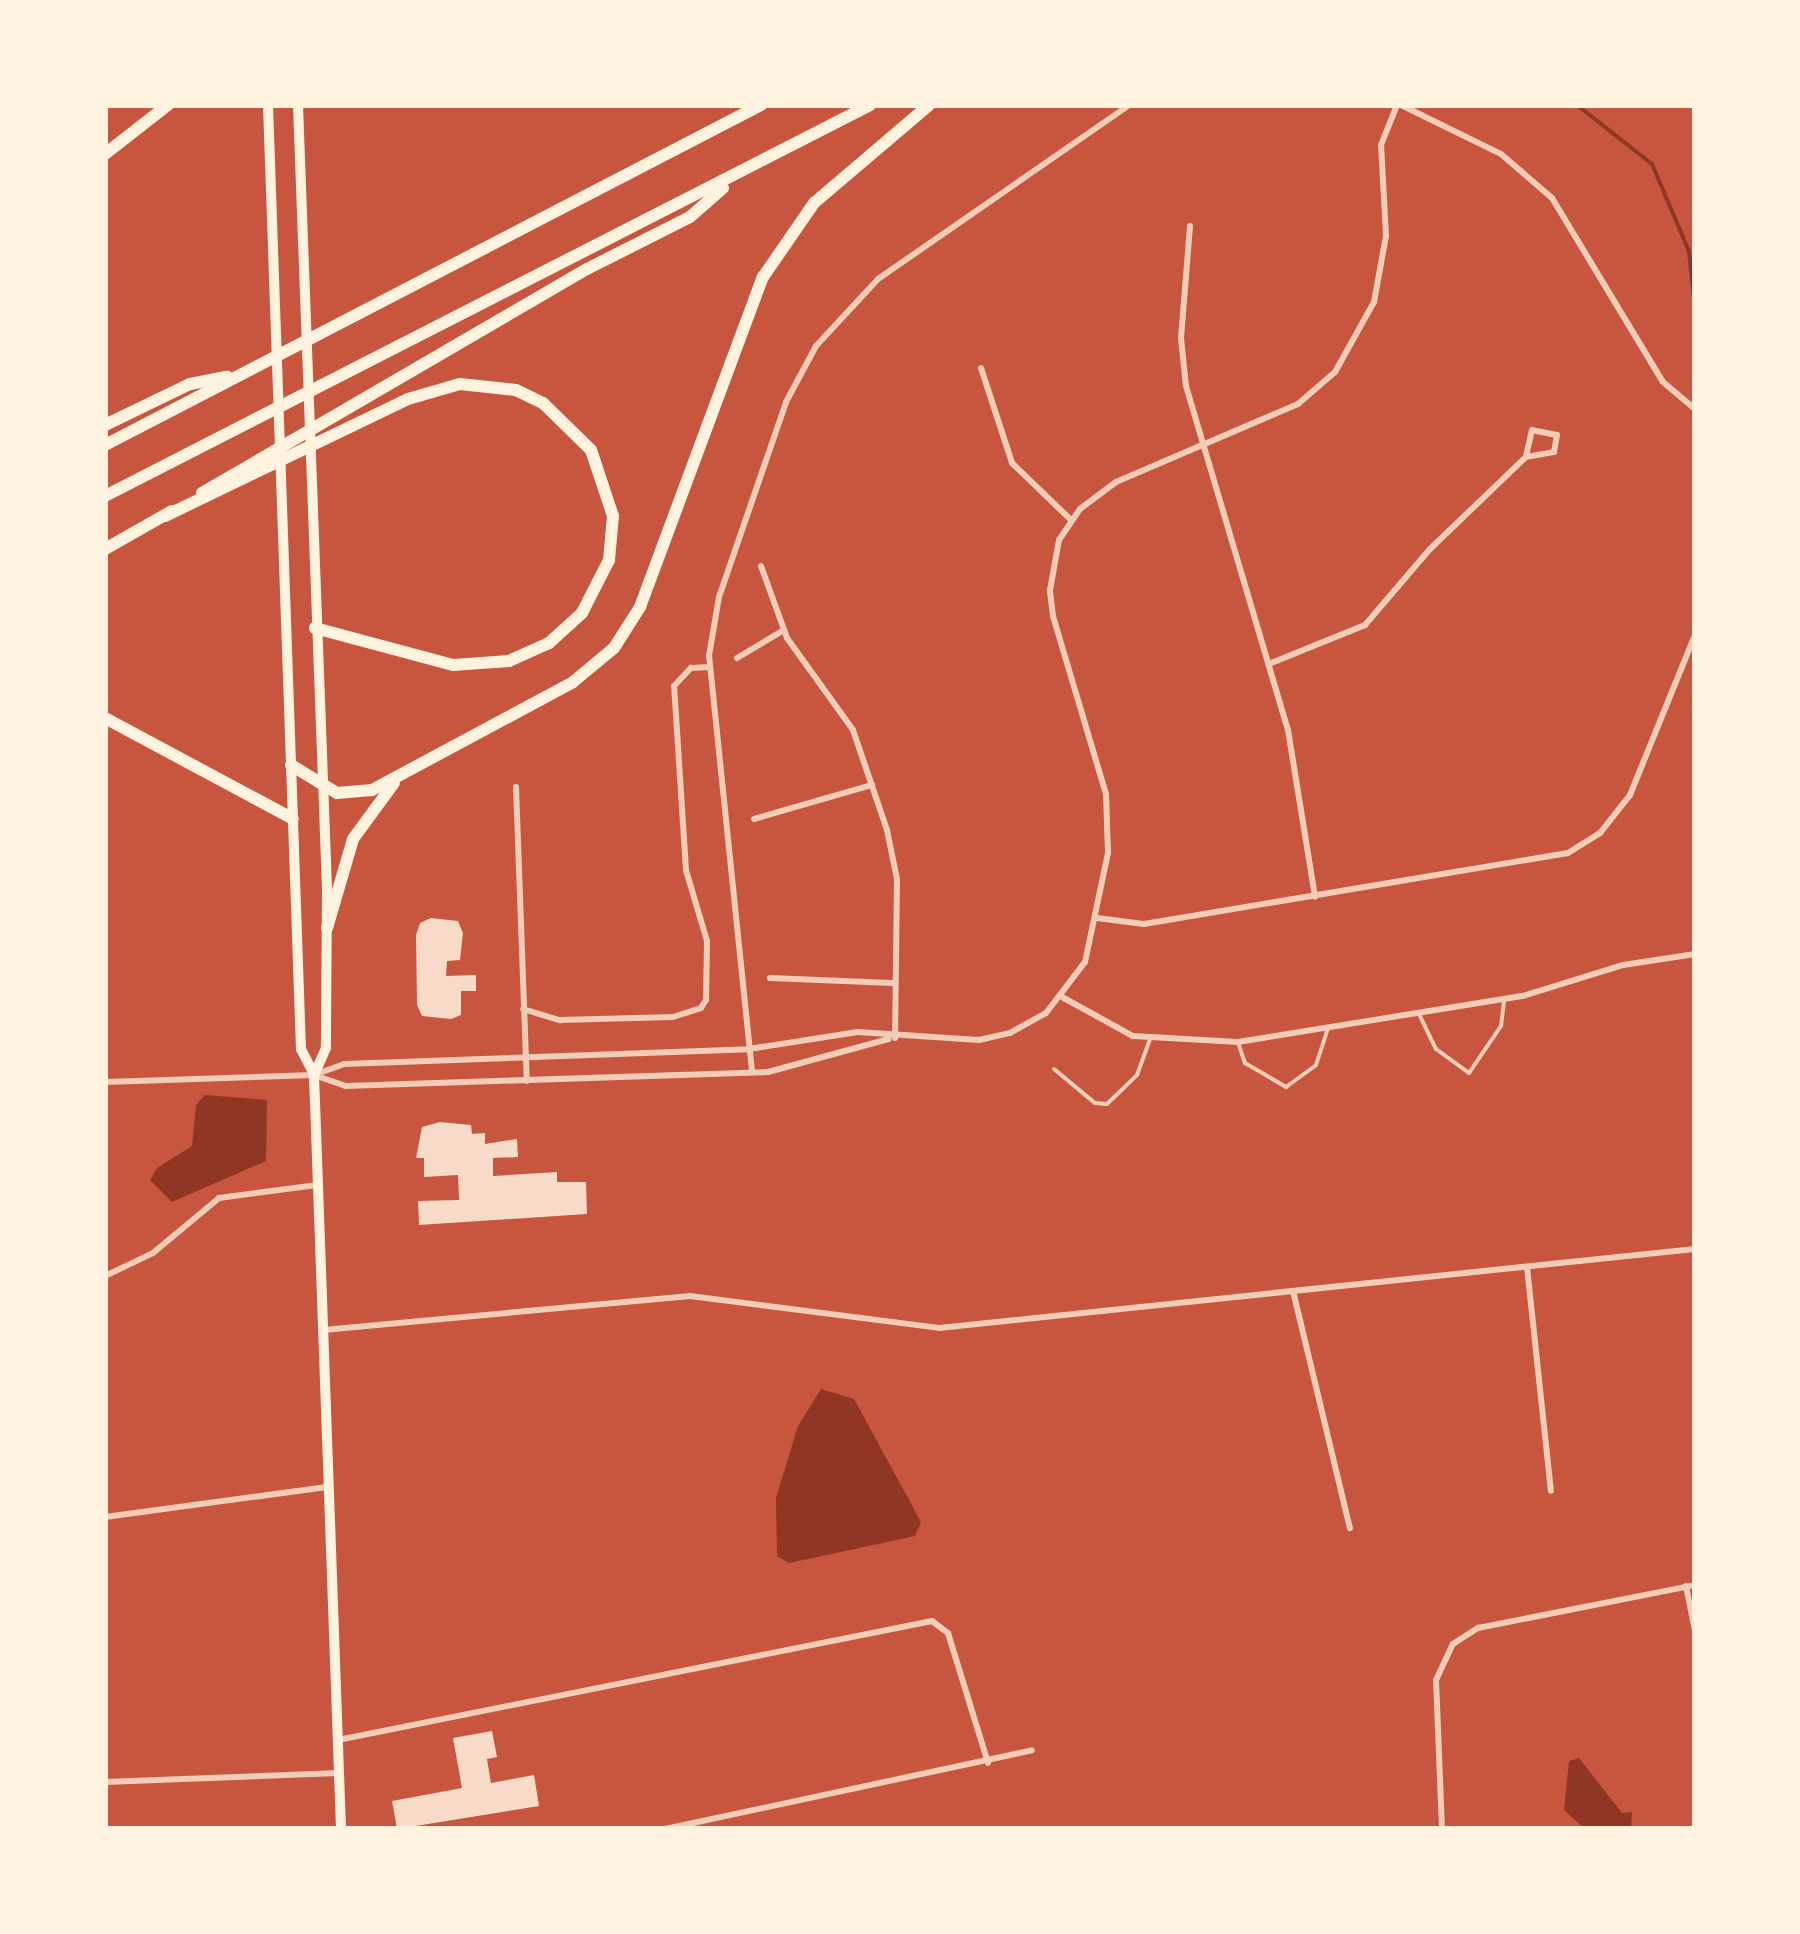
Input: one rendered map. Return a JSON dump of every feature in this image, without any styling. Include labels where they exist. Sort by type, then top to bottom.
[{"type":"highway","points":[[105,154],[168,105]]},
{"type":"highway","points":[[105,445],[761,105]]},
{"type":"highway","points":[[105,496],[870,105]]},
{"type":"highway","points":[[291,765],[323,786],[346,794],[398,778],[573,682],[614,648],[640,608],[763,277],[814,203],[929,105]]},
{"type":"highway","points":[[105,549],[342,410],[690,217],[736,176]]},
{"type":"highway","points":[[105,425],[190,384],[240,374]]},
{"type":"highway","points":[[165,516],[437,388],[488,385],[516,390],[563,418],[591,450],[609,494],[612,540],[602,580],[570,628],[509,661],[453,665],[316,628]]},
{"type":"highway","points":[[105,718],[293,820]]},
{"type":"highway","points":[[326,928],[353,839],[398,778]]},
{"type":"main road","points":[[268,105],[302,1049],[314,1076],[341,1829]]},
{"type":"main road","points":[[298,105],[326,928],[326,1048],[314,1076]]},
{"type":"street","points":[[752,1071],[710,667],[719,597],[786,402],[816,346],[878,280],[1128,105]]},
{"type":"street","points":[[314,1076],[344,1064],[748,1049],[858,1032],[896,1038],[999,1036],[1034,1021],[1062,997],[1085,962],[1108,853],[1106,794],[1050,590],[1053,558],[1071,520],[1116,482],[1298,404],[1355,346],[1384,255],[1381,145],[1399,105],[1501,154],[1552,198],[1663,382],[1695,409]]},
{"type":"street","points":[[1190,226],[1182,360],[1203,445],[1288,730],[1316,897]]},
{"type":"street","points":[[981,368],[1012,464],[1071,520]]},
{"type":"street","points":[[1268,664],[1365,625],[1430,549],[1526,457],[1532,430],[1557,435],[1548,457],[1526,457]]},
{"type":"street","points":[[761,566],[784,630],[841,708],[872,785],[897,879],[892,983],[896,1038]]},
{"type":"street","points":[[737,658],[784,630]]},
{"type":"street","points":[[1097,918],[1144,924],[1544,859],[1590,842],[1630,795],[1695,635]]},
{"type":"street","points":[[524,1009],[560,1020],[673,1017],[701,1008],[706,1000],[707,941],[686,870],[674,686],[676,677],[691,668],[710,667]]},
{"type":"street","points":[[754,819],[872,785]]},
{"type":"street","points":[[516,787],[527,1081]]},
{"type":"street","points":[[1062,997],[1097,1022],[1150,1040],[1238,1042],[1504,999],[1623,965],[1695,954]]},
{"type":"street","points":[[770,978],[892,983]]},
{"type":"street","points":[[105,1082],[314,1076],[346,1086],[752,1071],[791,1068],[896,1038]]},
{"type":"street","points":[[105,1276],[153,1253],[219,1198],[316,1185]]},
{"type":"street","points":[[322,1330],[690,1296],[939,1328],[1695,1249]]},
{"type":"street","points":[[1527,1267],[1551,1492]]},
{"type":"street","points":[[1292,1292],[1350,1528]]},
{"type":"street","points":[[105,1517],[329,1487]]},
{"type":"street","points":[[1442,1829],[1436,1680],[1453,1644],[1478,1628],[1691,1586],[1695,1631]]},
{"type":"street","points":[[337,1740],[932,1621],[948,1633],[988,1763]]},
{"type":"street","points":[[666,1829],[988,1763],[1032,1750]]},
{"type":"street","points":[[105,1782],[338,1773]]},
{"type":"lane","points":[[1418,1012],[1436,1048],[1469,1073],[1501,1026],[1504,999]]},
{"type":"lane","points":[[1238,1042],[1245,1063],[1286,1087],[1316,1066],[1328,1027]]},
{"type":"lane","points":[[1054,1070],[1095,1103],[1107,1104],[1137,1075],[1150,1040]]},
{"type":"shaded area","points":[[205,1095],[267,1100],[266,1161],[172,1202],[150,1180],[157,1168],[192,1146],[196,1105]]},
{"type":"shaded area","points":[[821,1389],[854,1399],[921,1522],[915,1536],[789,1563],[777,1556],[776,1498],[798,1426]]},
{"type":"shaded area","points":[[1579,1758],[1622,1813],[1632,1812],[1631,1829],[1585,1829],[1564,1810],[1569,1761]]},
{"type":"building","points":[[431,918],[458,921],[463,933],[460,960],[447,961],[446,976],[476,975],[476,991],[461,991],[461,1015],[451,1019],[422,1016],[417,1005],[416,935],[420,923]]},
{"type":"building","points":[[440,1122],[471,1125],[472,1134],[485,1133],[485,1144],[517,1139],[518,1157],[493,1158],[493,1176],[557,1172],[557,1182],[586,1182],[587,1214],[419,1225],[418,1201],[459,1200],[458,1175],[424,1177],[424,1158],[416,1158],[422,1127]]},
{"type":"building","points":[[492,1731],[497,1757],[487,1759],[491,1783],[534,1775],[539,1806],[397,1829],[392,1801],[462,1788],[453,1738]]},
{"type":"waterway","points":[[1577,105],[1652,164],[1689,251],[1695,308]]}]
